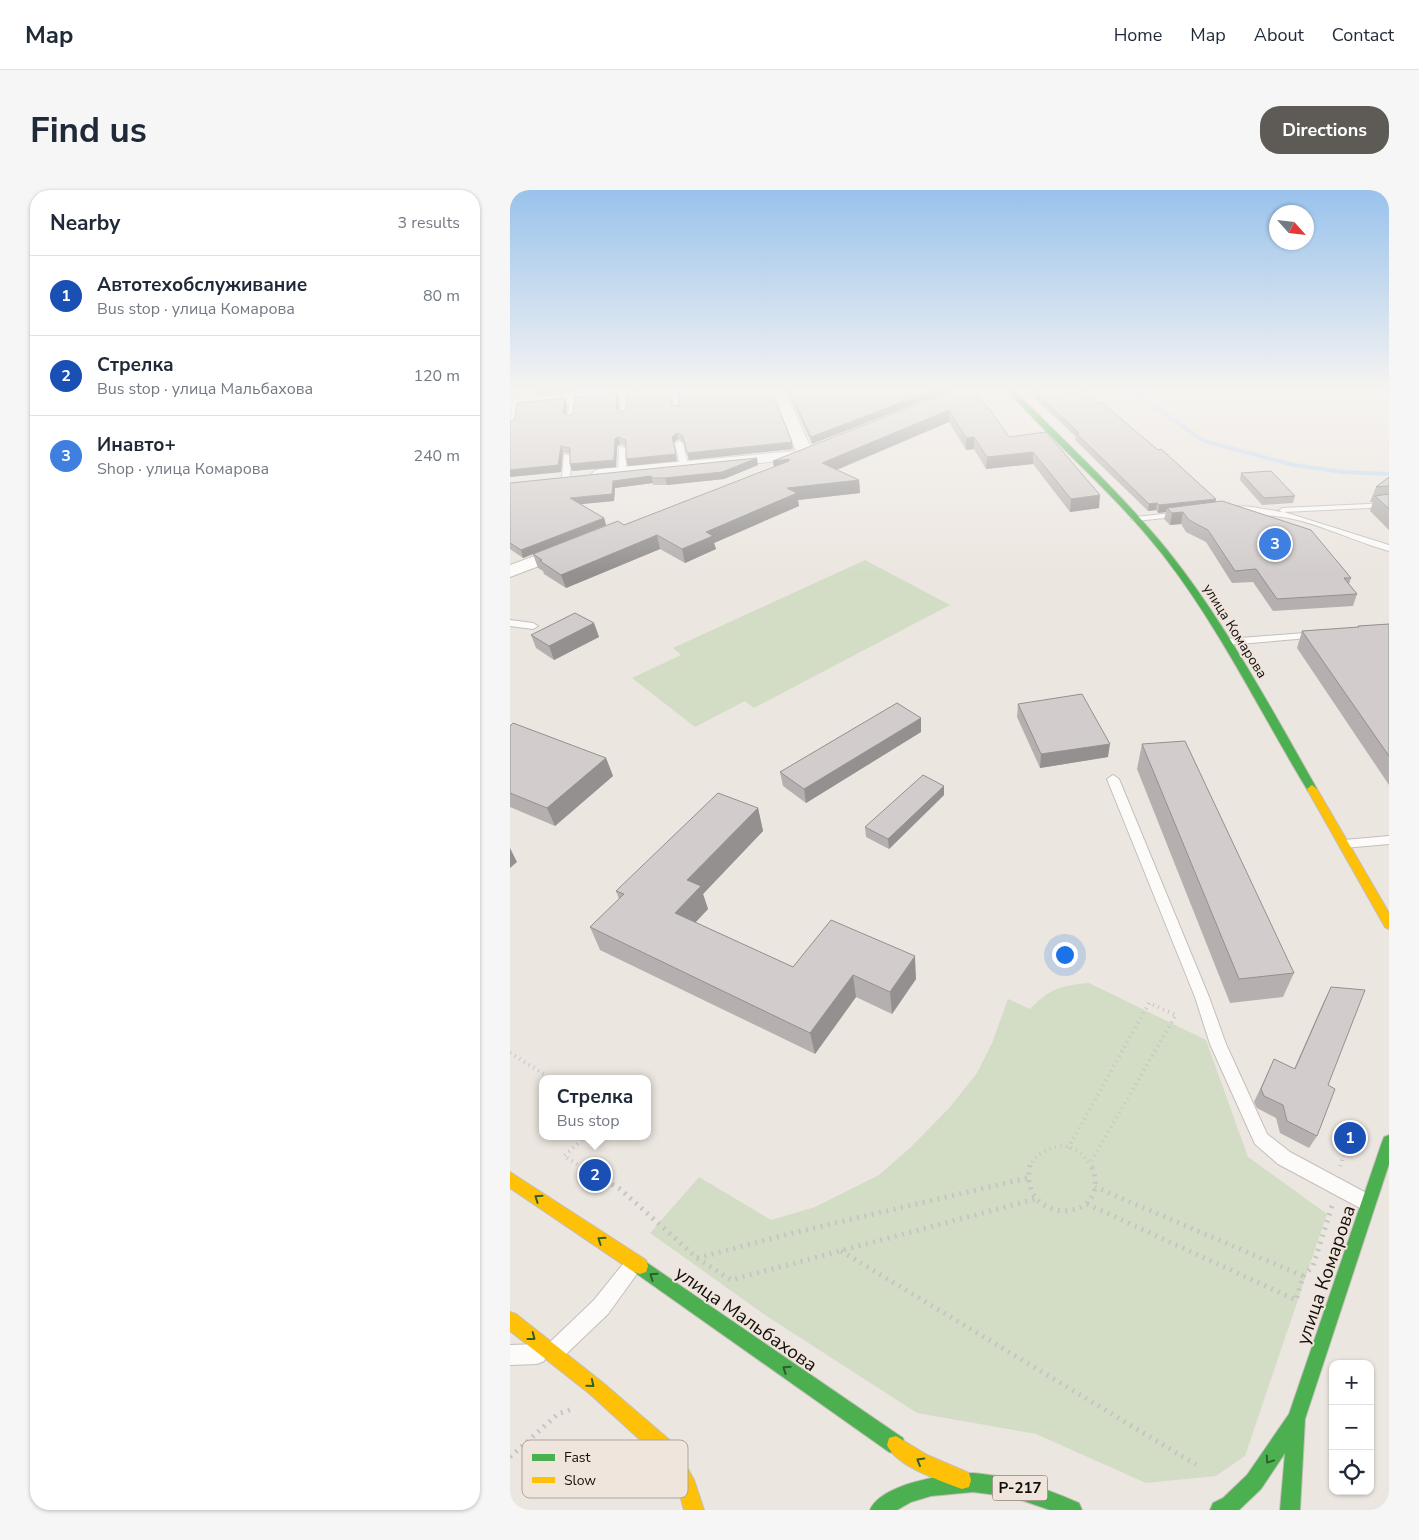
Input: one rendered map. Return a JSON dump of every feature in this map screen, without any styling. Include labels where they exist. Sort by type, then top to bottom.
[{"type":"main road","name":"улица Комарова","points":[[1069,451],[1135,519],[1183,577],[1227,642],[1389,924]]},
{"type":"main road","name":"улица Комарова","points":[[1296,1419],[1389,1142]]},
{"type":"main road","name":"улица Мальбахова","points":[[510,1179],[635,1263],[920,1462],[964,1481]]},
{"type":"main road","points":[[510,1320],[553,1353],[654,1440]]},
{"type":"main road","points":[[1220,1510],[1230,1505],[1254,1482],[1296,1419]]},
{"type":"main road","points":[[1290,1510],[1296,1419]]},
{"type":"main road","name":"Р-217","points":[[880,1510],[909,1494],[964,1481],[1004,1484],[1042,1495],[1072,1510]]},
{"type":"main road","points":[[688,1489],[694,1510]]},
{"type":"street","points":[[804,451],[804,455]]},
{"type":"street","points":[[760,472],[814,451]]},
{"type":"street","points":[[548,480],[684,465],[804,455]]},
{"type":"street","points":[[510,571],[582,543]]},
{"type":"lane","points":[[622,451],[622,472]]},
{"type":"lane","points":[[681,451],[684,465]]},
{"type":"lane","points":[[566,478],[567,456]]},
{"type":"lane","points":[[1258,511],[1389,505]]},
{"type":"lane","points":[[1216,510],[1234,508],[1292,516],[1389,548]]},
{"type":"lane","points":[[1135,519],[1189,513]]},
{"type":"lane","points":[[510,623],[533,626]]},
{"type":"lane","points":[[1227,642],[1332,633]]},
{"type":"lane","points":[[1113,779],[1202,997],[1218,1044],[1261,1139],[1284,1158],[1369,1203]]},
{"type":"lane","points":[[1344,844],[1389,840]]},
{"type":"lane","points":[[510,1355],[553,1353],[601,1307],[635,1263]]},
{"type":"path","points":[[1068,1148],[1149,1002],[1176,1015],[1090,1163]]},
{"type":"path","points":[[510,1053],[546,1075]]},
{"type":"path","points":[[1087,1204],[1296,1300],[1303,1276],[1313,1266],[1332,1207],[1334,1184],[1350,1138]]},
{"type":"path","points":[[582,1140],[564,1156],[620,1189],[696,1258],[731,1280],[1036,1198]]},
{"type":"path","points":[[1062,1146],[1082,1155],[1090,1163],[1095,1174],[1093,1195],[1087,1204],[1078,1210],[1055,1212],[1044,1206],[1030,1189],[1029,1168],[1033,1158],[1041,1151],[1051,1147],[1062,1146]]},
{"type":"path","points":[[696,1258],[793,1233],[1028,1178]]},
{"type":"path","points":[[1095,1186],[1303,1276]]},
{"type":"path","points":[[841,1250],[1200,1467]]},
{"type":"path","points":[[529,1440],[558,1414],[574,1409]]},
{"type":"path","points":[[510,1457],[522,1446]]},
{"type":"green space","points":[[865,560],[950,605],[754,708],[745,701],[695,727],[632,678],[681,655],[673,648]]},
{"type":"green space","points":[[1089,983],[1206,1040],[1248,1157],[1327,1214],[1245,1456],[1216,1476],[1146,1483],[1036,1434],[917,1413],[768,1317],[650,1233],[699,1177],[771,1220],[815,1207],[879,1175],[911,1147],[950,1107],[977,1073],[992,1043],[1008,999],[1030,1009],[1044,996],[1056,989]]},
{"type":"building","points":[[510,451],[560,451],[558,465],[510,470]]},
{"type":"building","points":[[570,451],[614,451],[614,460],[570,464]]},
{"type":"building","points":[[626,451],[675,451],[676,454],[626,459]]},
{"type":"building","points":[[686,451],[710,451],[687,453]]},
{"type":"building","points":[[799,451],[852,451],[822,463],[859,480],[787,488],[797,493],[706,532],[713,536],[682,549],[657,535],[561,575],[533,554],[618,521],[624,525],[789,461],[789,459],[773,461]]},
{"type":"building","points":[[983,451],[1062,451],[1100,495],[1071,499],[1033,452],[987,457]]},
{"type":"building","points":[[1094,451],[1163,451],[1216,499],[1159,505],[1157,503],[1149,504]]},
{"type":"building","points":[[757,458],[722,472],[665,478],[652,478],[651,476],[613,481],[612,494],[570,498],[604,518],[521,550],[510,543],[510,483]]},
{"type":"building","points":[[1271,471],[1295,496],[1264,498],[1241,473]]},
{"type":"building","points":[[1389,477],[1389,486],[1376,487]]},
{"type":"building","points":[[1389,494],[1389,509],[1375,496]]},
{"type":"building","points":[[1222,501],[1311,530],[1351,578],[1344,578],[1357,594],[1277,599],[1256,569],[1235,571],[1208,530],[1189,520],[1183,512],[1172,513],[1167,508]]},
{"type":"building","points":[[575,613],[594,623],[549,646],[531,635]]},
{"type":"building","points":[[1389,624],[1389,756],[1302,631]]},
{"type":"building","points":[[1082,694],[1110,744],[1041,754],[1018,704]]},
{"type":"building","points":[[897,703],[921,718],[804,789],[780,772]]},
{"type":"building","points":[[513,723],[606,758],[547,808],[510,793],[510,726]]},
{"type":"building","points":[[1185,741],[1294,973],[1239,979],[1142,744]]},
{"type":"building","points":[[923,775],[944,786],[888,839],[865,827]]},
{"type":"building","points":[[718,793],[758,808],[687,880],[701,886],[675,913],[793,967],[831,920],[915,956],[890,992],[853,975],[810,1033],[590,927],[624,894],[616,891]]},
{"type":"building","points":[[1331,987],[1365,990],[1328,1085],[1335,1089],[1317,1136],[1287,1121],[1283,1105],[1264,1096],[1261,1089],[1274,1059],[1295,1069]]},
{"type":"waterway","points":[[1240,451],[1294,465],[1343,472],[1389,474]]},
{"type":"traffic: fast","points":[[1070,451],[1145,529],[1202,603],[1235,655],[1312,789]]},
{"type":"traffic: fast","points":[[1220,1510],[1230,1505],[1254,1482],[1296,1419],[1389,1142]]},
{"type":"traffic: fast","points":[[640,1266],[896,1445]]},
{"type":"traffic: fast","points":[[1290,1510],[1296,1419]]},
{"type":"traffic: fast","points":[[880,1510],[910,1493],[952,1483],[973,1482],[992,1484],[1032,1493],[1072,1510]]},
{"type":"traffic: slow","points":[[1312,789],[1389,924]]},
{"type":"traffic: slow","points":[[510,1179],[640,1266]]},
{"type":"traffic: slow","points":[[510,1320],[596,1388],[655,1440]]},
{"type":"traffic: slow","points":[[896,1445],[920,1462],[962,1480]]},
{"type":"traffic: slow","points":[[688,1490],[694,1510]]},
{"type":"place","name":"Инавто+","points":[[1275,544]]},
{"type":"place","name":"Автотехобслуживание","points":[[1350,1138]]},
{"type":"place","name":"Стрелка","points":[[595,1175]]}]
